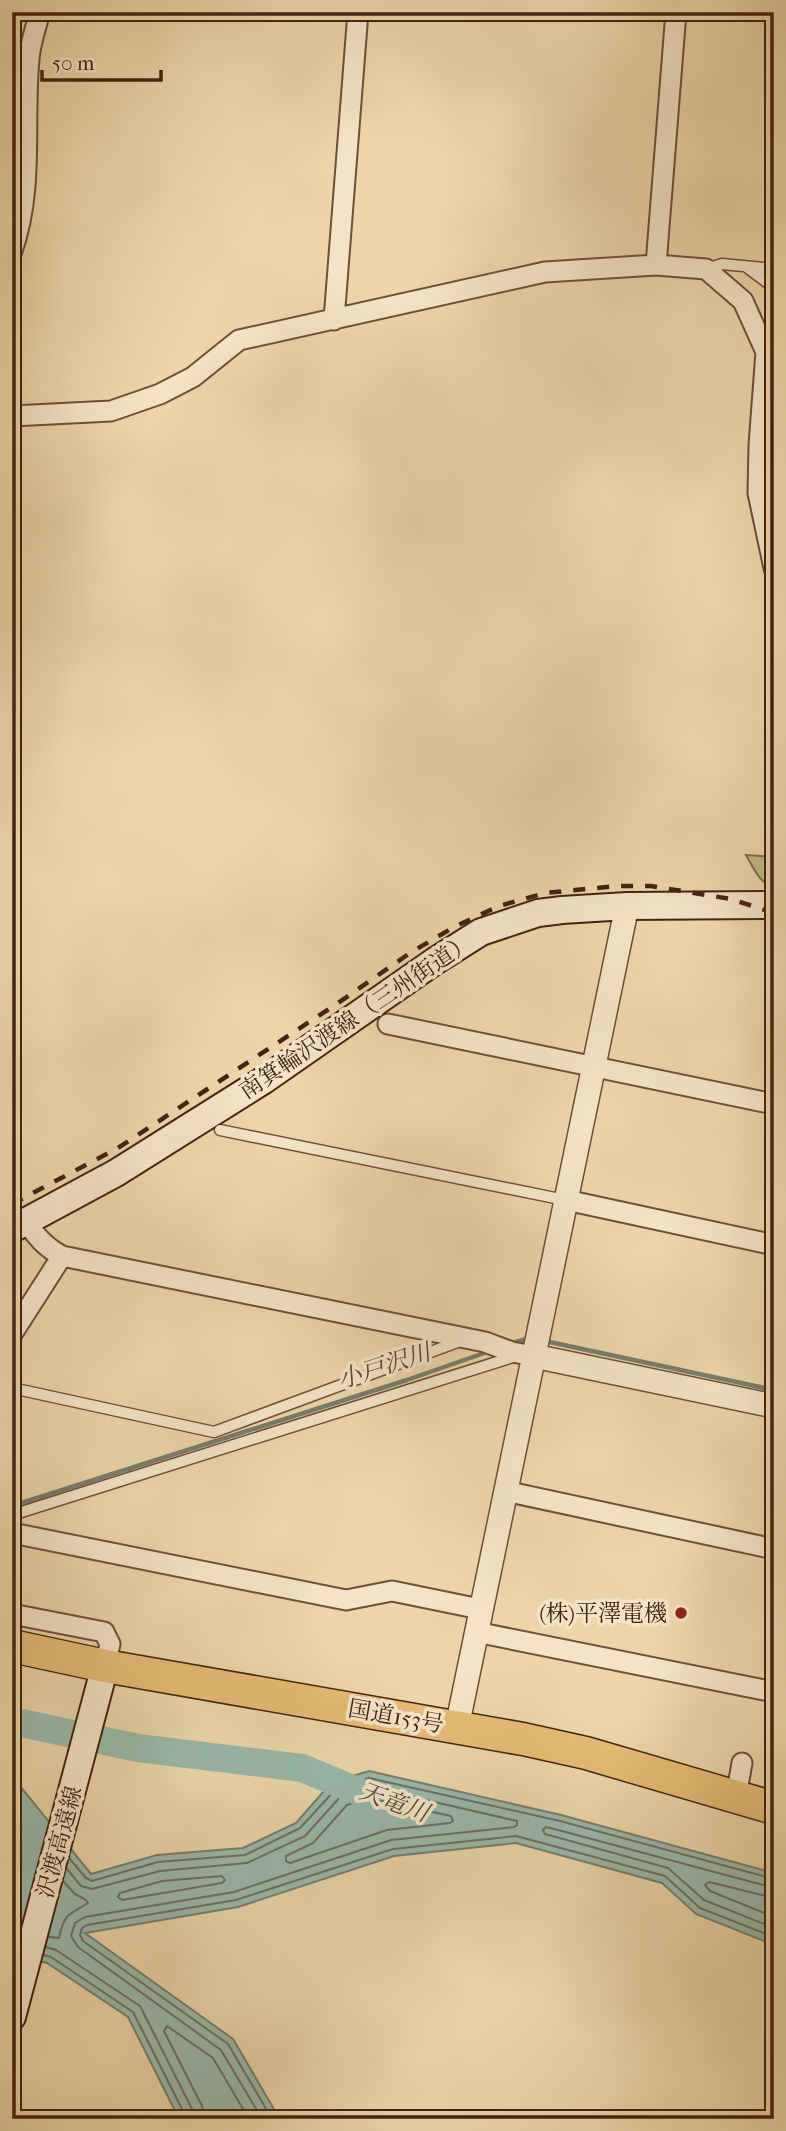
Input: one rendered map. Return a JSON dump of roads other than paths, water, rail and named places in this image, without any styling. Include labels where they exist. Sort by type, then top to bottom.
[{"type":"highway","name":"国道153号","points":[[12,1646],[103,1676],[457,1727],[586,1753],[774,1808]]},
{"type":"main road","name":"南箕輪沢渡線（三州街道）","points":[[19,1226],[116,1172],[264,1080],[481,932],[538,913],[627,906],[774,905]]},
{"type":"main road","name":"沢渡高遠線","points":[[12,2017],[103,1676]]},
{"type":"street","points":[[12,251],[27,171],[29,58],[40,12]]},
{"type":"street","points":[[334,320],[358,12]]},
{"type":"street","points":[[656,265],[677,12]]},
{"type":"street","points":[[12,416],[111,411],[160,394],[193,377],[239,340],[545,272],[656,265],[706,269],[743,301],[766,352],[758,493],[774,568]]},
{"type":"street","points":[[457,1727],[480,1609],[503,1530],[505,1492],[529,1348],[566,1200],[627,906]]},
{"type":"street","points":[[387,1024],[774,1104]]},
{"type":"street","points":[[566,1200],[774,1245]]},
{"type":"street","points":[[19,1226],[47,1248],[62,1255],[476,1340],[529,1348],[774,1406]]},
{"type":"street","points":[[12,1334],[62,1255]]},
{"type":"street","points":[[505,1492],[774,1549]]},
{"type":"street","points":[[12,1533],[346,1600],[392,1591],[480,1609]]},
{"type":"street","points":[[12,1614],[104,1632],[110,1644],[103,1676]]},
{"type":"street","points":[[476,1632],[774,1692]]},
{"type":"street","points":[[736,1797],[742,1763]]},
{"type":"lane","points":[[706,269],[722,264],[774,269]]},
{"type":"lane","points":[[745,266],[768,283],[774,283]]},
{"type":"lane","points":[[220,1130],[566,1200]]},
{"type":"lane","points":[[12,1388],[214,1432],[476,1340]]},
{"type":"lane","points":[[12,1515],[529,1348]]},
{"type":"water","points":[[369,1771],[561,1815],[774,1873],[774,1945],[696,1914],[662,1883],[516,1843],[394,1856],[238,1907],[85,1933],[233,2039],[278,2116],[287,2119],[179,2119],[128,2017],[47,1963],[12,1955],[12,1776],[91,1874],[157,1855],[243,1848],[296,1823],[332,1782]]},
{"type":"waterway","name":"小戸沢川","points":[[512,1343],[530,1338]]},
{"type":"waterway","name":"小戸沢川","points":[[545,1341],[774,1390]]},
{"type":"waterway","name":"小戸沢川","points":[[12,1506],[490,1351]]},
{"type":"waterway","name":"天竜川","points":[[12,1721],[138,1748],[302,1768],[367,1795]]},
{"type":"railway","points":[[12,1204],[118,1148],[410,953],[454,927],[499,906],[545,893],[617,886],[651,886],[731,899],[774,913]]},
{"type":"place","name":"(株)平澤電機","points":[[681,1613]]}]
